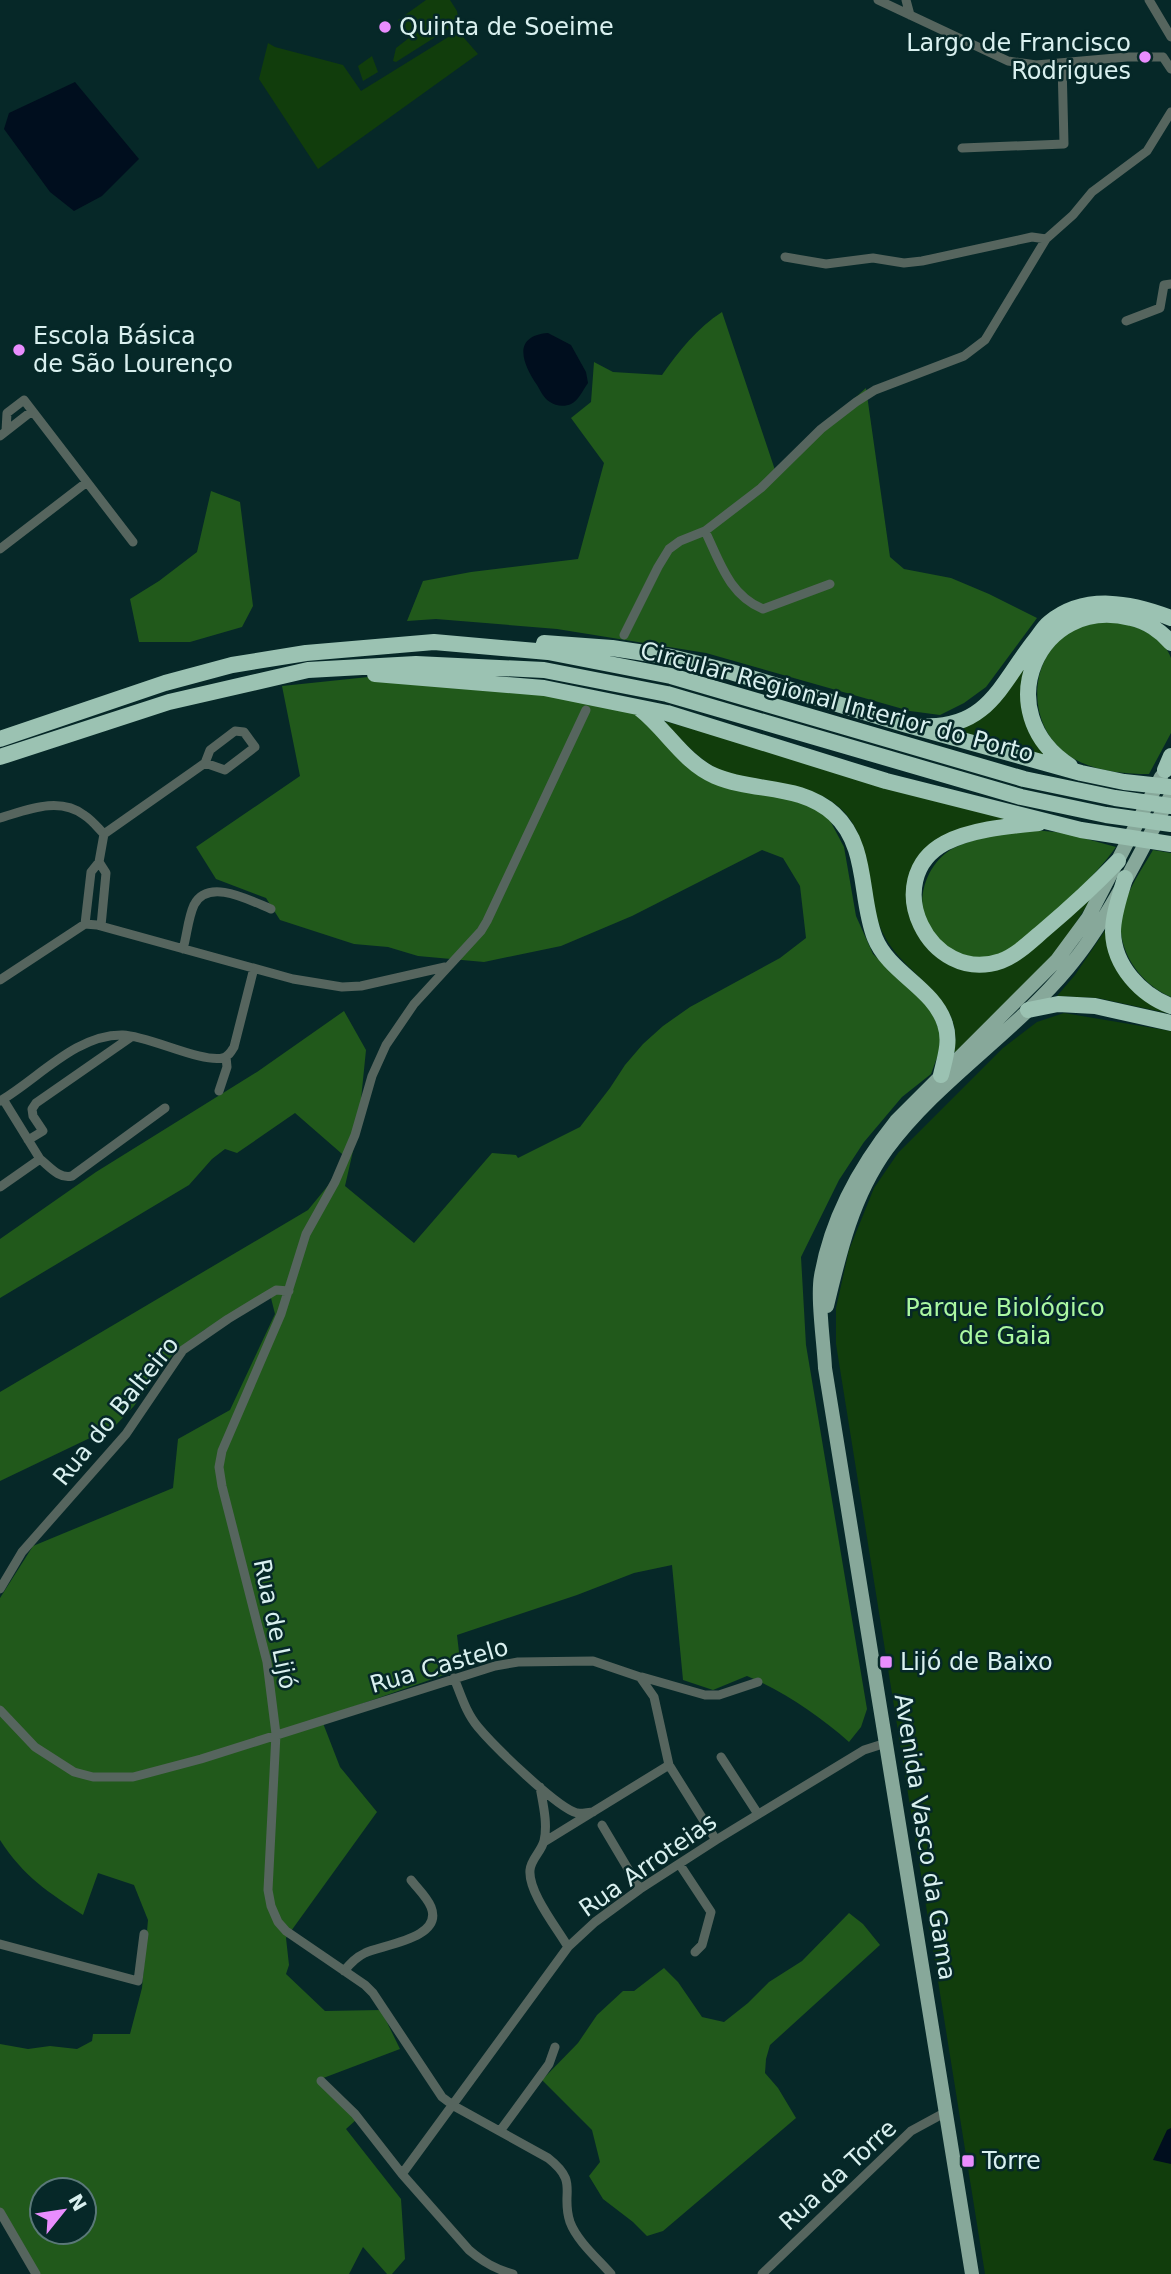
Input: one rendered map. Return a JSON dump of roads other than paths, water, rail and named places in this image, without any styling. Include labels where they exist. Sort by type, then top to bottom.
[{"type":"highway","points":[[904,724],[929,726],[967,718],[982,710],[997,696],[1021,657],[1049,623],[1069,611],[1090,605],[1116,603],[1142,607],[1171,618]]},
{"type":"highway","points":[[1081,773],[1057,757],[1042,742],[1033,723],[1028,702],[1029,680],[1045,644],[1075,622],[1094,615],[1117,614],[1152,626],[1171,643]]},
{"type":"highway","points":[[434,642],[460,636],[612,648],[671,657],[1081,773],[1124,782],[1171,787]]},
{"type":"highway","name":"Circular Regional Interior do Porto","points":[[0,739],[166,683],[232,665],[306,653],[434,642],[548,652],[671,676],[1024,779],[1115,798],[1171,806]]},
{"type":"highway","name":"Circular Regional Interior do Porto","points":[[0,757],[169,702],[307,670],[416,664],[544,670],[667,694],[1021,797],[1106,815],[1171,824]]},
{"type":"highway","points":[[359,667],[377,675],[544,688],[635,705],[886,781],[1049,822],[1171,844]]},
{"type":"highway","points":[[635,705],[656,721],[695,763],[714,775],[743,784],[795,792],[817,802],[847,828],[858,857],[869,920],[876,941],[887,957],[939,1008],[945,1022],[948,1034],[947,1049],[941,1075]]},
{"type":"highway","points":[[1049,822],[963,836],[944,844],[925,862],[918,872],[914,889],[915,908],[920,924],[936,948],[966,963],[984,965],[1002,961],[1021,950],[1092,888],[1118,861]]},
{"type":"highway","points":[[1125,878],[1117,903],[1113,932],[1117,952],[1128,974],[1144,993],[1171,1006]]},
{"type":"highway","points":[[1028,1010],[1058,1004],[1095,1006],[1171,1023]]},
{"type":"main road","name":"Avenida Vasco da Gama","points":[[972,2274],[825,1368],[820,1278],[848,1192],[878,1142],[1057,960],[1087,918],[1169,762]]},
{"type":"main road","name":"Avenida Vasco da Gama","points":[[822,1325],[847,1226],[859,1197],[886,1151],[904,1128],[1068,969],[1125,878],[1171,795]]},
{"type":"street","points":[[878,0],[1008,61],[1036,65],[1167,54],[1171,69]]},
{"type":"street","points":[[906,0],[910,15]]},
{"type":"street","points":[[1149,0],[1171,37]]},
{"type":"street","points":[[962,148],[1064,144],[1062,63]]},
{"type":"street","points":[[624,635],[669,549],[680,541],[705,531],[761,488],[833,418],[875,390],[952,362],[975,349],[994,328],[1046,239],[1073,215],[1092,192],[1147,151],[1171,112]]},
{"type":"street","points":[[785,257],[826,264],[873,258],[913,262],[1032,237],[1046,239]]},
{"type":"street","points":[[1126,321],[1160,308],[1164,285],[1171,284]]},
{"type":"street","points":[[3,434],[32,411],[133,542]]},
{"type":"street","points":[[0,550],[87,482]]},
{"type":"street","points":[[705,531],[731,583],[748,603],[763,609],[830,584]]},
{"type":"street","name":"Rua de Lijó","points":[[586,710],[487,921],[414,1004],[386,1045],[372,1076],[355,1135],[306,1234],[289,1291],[222,1451],[219,1467],[266,1651],[276,1734],[268,1890],[278,1922],[286,1931],[373,1993],[438,2093],[454,2106],[548,2158],[564,2173],[568,2184],[568,2212],[571,2223],[611,2274]]},
{"type":"street","points":[[85,924],[91,872],[99,862],[104,834],[205,763],[210,750],[235,731],[244,732],[255,747],[225,770],[205,763]]},
{"type":"street","points":[[0,818],[45,804],[67,807],[85,815],[104,834]]},
{"type":"street","points":[[99,862],[106,873],[101,926]]},
{"type":"street","points":[[183,949],[194,906],[203,896],[218,892],[271,909]]},
{"type":"street","points":[[0,980],[85,924],[101,926],[293,979],[342,987],[361,986],[446,967]]},
{"type":"street","points":[[165,1108],[68,1177],[58,1174],[40,1159],[2,1100],[77,1048],[99,1039],[122,1035],[195,1054],[226,1057],[234,1047],[254,968]]},
{"type":"street","points":[[28,1140],[43,1131],[33,1116],[32,1109],[36,1103],[131,1037]]},
{"type":"street","points":[[219,1091],[227,1067],[226,1057]]},
{"type":"street","points":[[0,1187],[40,1159]]},
{"type":"street","name":"Rua do Balteiro","points":[[0,1589],[22,1552],[126,1434],[183,1350],[276,1290],[289,1291]]},
{"type":"street","name":"Rua Castelo","points":[[0,1710],[56,1763],[93,1777],[133,1777],[323,1722],[454,1678],[507,1664],[576,1660],[609,1665],[705,1695],[719,1696],[758,1682]]},
{"type":"street","points":[[640,1676],[654,1697],[669,1765],[716,1840]]},
{"type":"street","points":[[454,1678],[478,1728],[558,1804],[578,1814],[593,1812]]},
{"type":"street","name":"Rua Arroteias","points":[[402,2174],[568,1947],[595,1922],[640,1889],[758,1814],[864,1750],[886,1743]]},
{"type":"street","points":[[721,1757],[758,1814]]},
{"type":"street","points":[[568,1947],[534,1891],[530,1880],[533,1859],[544,1842],[669,1765]]},
{"type":"street","points":[[540,1787],[545,1813],[544,1842]]},
{"type":"street","points":[[602,1825],[640,1889]]},
{"type":"street","points":[[680,1865],[711,1912],[702,1945],[695,1952]]},
{"type":"street","points":[[344,1971],[364,1953],[404,1942],[422,1932],[429,1924],[433,1916],[431,1907],[411,1881]]},
{"type":"street","points":[[0,1944],[138,1981],[144,1934]]},
{"type":"street","points":[[500,2131],[549,2064],[555,2047]]},
{"type":"street","points":[[321,2081],[355,2113],[402,2174],[469,2250],[498,2270],[513,2274]]},
{"type":"street","name":"Rua da Torre","points":[[762,2274],[911,2131],[946,2112]]},
{"type":"street","points":[[0,2212],[36,2274]]},
{"type":"water","points":[[75,82],[139,159],[102,196],[74,211],[50,192],[4,129],[9,113]]},
{"type":"water","points":[[548,333],[571,345],[586,372],[588,383],[574,403],[569,405],[557,405],[546,399],[524,360],[523,352],[529,339]]},
{"type":"water","points":[[1171,2128],[1171,2164],[1153,2160],[1167,2130]]},
{"type":"place","name":"Quinta de Soeime","points":[[385,27]]},
{"type":"place","name":"Largo de Francisco Rodrigues","points":[[1145,57]]},
{"type":"place","name":"Escola Básica de São Lourenço","points":[[19,350]]},
{"type":"place","name":"Lijó de Baixo","points":[[886,1662]]},
{"type":"place","name":"Torre","points":[[968,2161]]},
{"type":"park label","name":"Parque Biológico de Gaia","points":[[1005,1322]]}]
